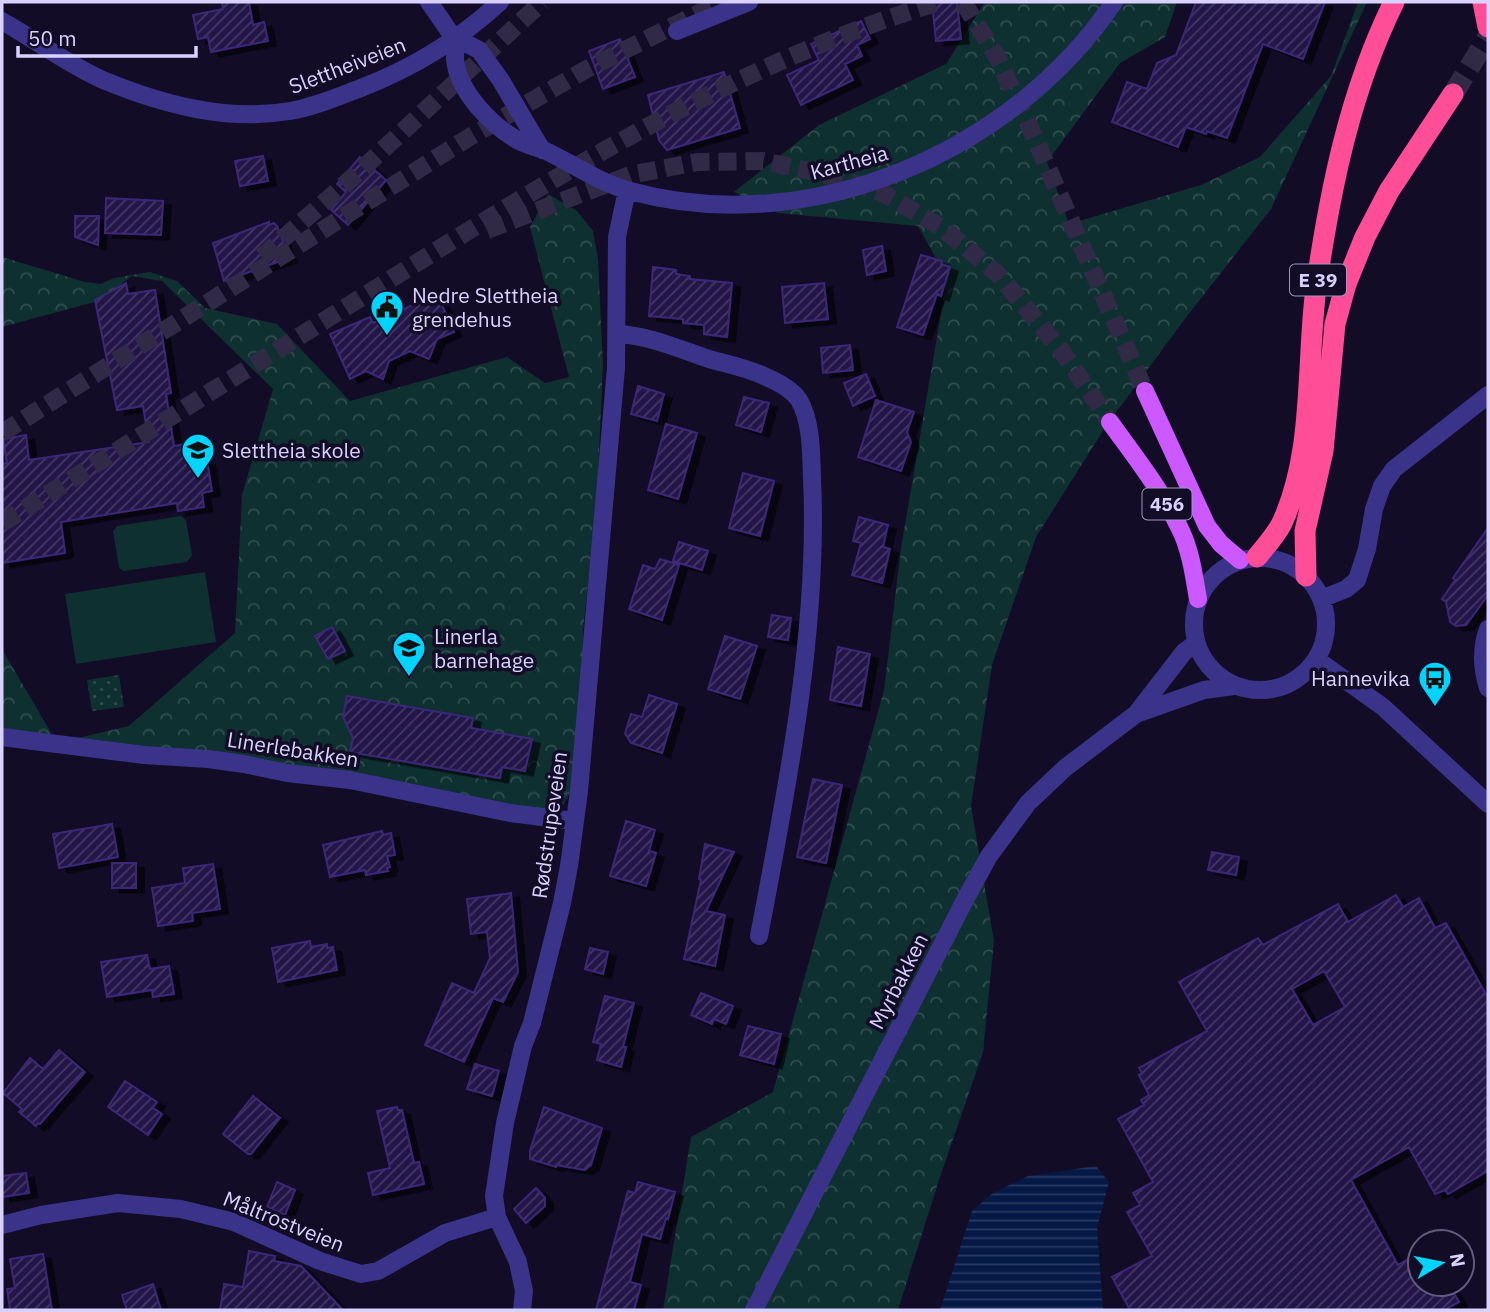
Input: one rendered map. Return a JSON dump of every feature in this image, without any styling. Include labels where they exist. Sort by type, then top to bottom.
[{"type":"highway","name":"E 39","points":[[1248,559],[1281,526],[1296,488],[1303,449],[1316,290],[1329,209],[1343,142],[1369,64],[1394,2]]},
{"type":"highway","points":[[1483,2],[1488,27]]},
{"type":"highway","name":"E 39","points":[[1306,576],[1305,531],[1323,451],[1335,324],[1346,284],[1365,237],[1389,191],[1453,94]]},
{"type":"main road","name":"456","points":[[1145,391],[1207,526],[1221,544],[1248,559]]},
{"type":"main road","name":"456","points":[[1110,422],[1166,502],[1182,533],[1192,565],[1198,599]]},
{"type":"street","points":[[429,2],[456,38],[479,50],[500,79],[542,150]]},
{"type":"street","name":"Slettheiveien","points":[[2,21],[63,60],[112,83],[182,106],[235,114],[288,112],[320,104],[392,76],[456,38],[500,2]]},
{"type":"street","points":[[677,32],[749,2]]},
{"type":"street","name":"Kartheia","points":[[456,38],[455,61],[461,79],[474,102],[515,139],[588,175],[627,190],[684,201],[748,204],[805,198],[836,191],[901,172],[967,140],[1010,110],[1058,70],[1085,42],[1114,2]]},
{"type":"street","name":"Rødstrupeveien","points":[[522,1310],[524,1291],[518,1262],[497,1217],[494,1196],[505,1124],[562,903],[569,866],[587,722],[617,334],[617,237],[627,190]]},
{"type":"street","points":[[617,334],[648,339],[761,374],[782,385],[798,398],[805,415],[810,443],[813,507],[806,645],[789,775],[759,936]]},
{"type":"street","points":[[1321,599],[1346,589],[1357,580],[1367,549],[1374,509],[1382,486],[1394,469],[1488,395]]},
{"type":"street","points":[[1248,559],[1275,559],[1291,565],[1306,576],[1321,599],[1326,619],[1324,640],[1316,659],[1304,673],[1280,687],[1252,690],[1234,686],[1218,676],[1205,663],[1196,642],[1193,621],[1198,599],[1214,575],[1248,559]]},
{"type":"street","points":[[1488,629],[1484,641],[1483,673],[1488,688]]},
{"type":"street","name":"Myrbakken","points":[[754,1310],[989,856],[1043,787],[1136,714],[1184,652],[1196,642]]},
{"type":"street","points":[[1316,659],[1383,707],[1488,804]]},
{"type":"street","name":"Myrbakken","points":[[1136,714],[1204,690],[1234,686]]},
{"type":"street","name":"Linerlebakken","points":[[2,737],[144,755],[232,762],[287,773],[350,780],[510,813],[574,821]]},
{"type":"street","name":"Måltrostveien","points":[[2,1225],[41,1215],[118,1203],[181,1209],[234,1222],[320,1261],[360,1274],[378,1270],[445,1233],[497,1217]]},
{"type":"green space","points":[[985,2],[1177,2],[1165,37],[1120,63],[1047,162],[1069,224],[1201,185],[1260,157],[1331,76],[1358,2],[1367,2],[1271,209],[1106,426],[1036,537],[992,665],[971,806],[994,941],[983,1052],[898,1310],[663,1310],[691,1137],[773,1092],[884,690],[901,548],[947,278],[918,226],[778,213],[734,192],[819,125],[946,64]]},
{"type":"green space","points":[[548,194],[577,211],[593,231],[598,259],[603,365],[597,498],[583,631],[581,773],[554,822],[501,811],[457,808],[186,759],[49,745],[2,736],[2,649],[57,743],[129,726],[235,633],[242,495],[273,389],[162,281],[132,276],[98,301],[2,327],[2,257],[85,282],[101,284],[114,278],[150,272],[177,281],[205,308],[277,324],[350,401],[507,357],[545,383],[569,377],[530,227]]},
{"type":"green space","points":[[181,516],[186,520],[192,555],[187,562],[124,571],[119,568],[113,531],[117,526]]},
{"type":"green space","points":[[205,572],[216,642],[76,664],[65,594]]},
{"type":"green space","points":[[119,675],[124,707],[92,711],[87,680]]},
{"type":"water","points":[[1096,1166],[1109,1182],[1097,1228],[1103,1310],[940,1310],[972,1211],[993,1193],[1028,1176]]},
{"type":"building","points":[[222,2],[249,2],[253,25],[264,22],[268,41],[211,52],[208,37],[198,39],[193,15],[223,9]]},
{"type":"building","points":[[932,2],[957,2],[961,39],[936,41]]},
{"type":"building","points":[[1196,2],[1325,2],[1303,59],[1263,44],[1227,138],[1186,127],[1178,147],[1112,122],[1127,82],[1147,89],[1157,63],[1176,55]]},
{"type":"building","points":[[861,21],[870,39],[857,45],[862,56],[845,64],[853,80],[801,105],[787,75],[819,60],[811,44]]},
{"type":"building","points":[[620,39],[635,77],[603,89],[589,51]]},
{"type":"building","points":[[724,72],[740,128],[667,150],[659,140],[648,95]]},
{"type":"building","points":[[263,156],[268,181],[240,186],[235,161]]},
{"type":"building","points":[[360,157],[386,180],[348,225],[331,210],[346,192],[337,184]]},
{"type":"building","points":[[106,198],[163,201],[161,235],[105,233]]},
{"type":"building","points":[[75,216],[99,216],[98,245],[75,237]]},
{"type":"building","points":[[269,222],[269,225],[274,223],[277,226],[289,258],[224,281],[213,243]]},
{"type":"building","points":[[882,246],[886,271],[867,275],[863,250]]},
{"type":"building","points":[[921,255],[942,261],[941,264],[950,267],[941,296],[937,294],[923,335],[897,327]]},
{"type":"building","points":[[653,267],[676,270],[676,274],[690,276],[690,279],[732,283],[727,337],[704,334],[704,325],[683,323],[683,319],[649,316]]},
{"type":"building","points":[[126,283],[128,294],[155,290],[171,393],[166,394],[174,446],[198,442],[201,461],[207,461],[212,491],[202,493],[204,507],[178,511],[177,503],[61,522],[65,553],[2,563],[2,464],[7,463],[3,439],[26,435],[29,460],[149,442],[143,406],[117,410],[95,300]]},
{"type":"building","points":[[824,283],[828,319],[785,323],[782,287]]},
{"type":"building","name":"Nedre Slettheia grendehus","points":[[437,294],[454,332],[437,339],[429,359],[410,351],[389,361],[383,379],[366,371],[350,379],[330,334],[370,317],[373,323]]},
{"type":"building","points":[[850,345],[853,370],[823,373],[821,348]]},
{"type":"building","points":[[866,374],[875,396],[853,406],[844,383]]},
{"type":"building","points":[[638,386],[664,394],[657,421],[631,414]]},
{"type":"building","points":[[744,397],[769,403],[761,432],[736,425]]},
{"type":"building","points":[[876,400],[914,412],[907,432],[911,442],[901,471],[858,457]]},
{"type":"building","points":[[666,424],[697,433],[678,499],[648,490]]},
{"type":"building","points":[[743,473],[774,481],[760,536],[729,528]]},
{"type":"building","points":[[859,517],[888,525],[883,547],[890,549],[882,583],[852,575],[861,543],[853,541]]},
{"type":"building","points":[[1488,528],[1488,595],[1466,625],[1456,626],[1450,622],[1446,602],[1442,599],[1455,580],[1453,578]]},
{"type":"building","points":[[679,542],[708,551],[702,570],[673,561]]},
{"type":"building","points":[[660,559],[679,565],[662,620],[629,609],[643,565],[655,569]]},
{"type":"building","points":[[772,615],[791,618],[788,640],[768,637]]},
{"type":"building","points":[[332,627],[345,651],[328,659],[315,636]]},
{"type":"building","points":[[725,636],[757,646],[740,699],[708,689]]},
{"type":"building","points":[[838,647],[870,654],[861,706],[830,700]]},
{"type":"building","points":[[649,695],[677,704],[662,753],[631,743],[625,733],[631,714],[642,717]]},
{"type":"building","points":[[347,696],[473,718],[471,728],[532,739],[525,771],[502,767],[500,778],[350,752],[353,738],[343,717]]},
{"type":"building","points":[[813,779],[842,785],[826,863],[797,857]]},
{"type":"building","points":[[626,821],[655,830],[649,851],[656,853],[646,886],[610,876]]},
{"type":"building","points":[[112,824],[118,857],[59,868],[53,834]]},
{"type":"building","points":[[382,831],[383,835],[391,833],[395,855],[387,856],[390,867],[387,868],[388,871],[366,875],[365,870],[330,877],[323,845]]},
{"type":"building","points":[[705,844],[734,852],[706,911],[725,915],[715,966],[684,959],[701,880]]},
{"type":"building","points":[[1212,852],[1239,857],[1236,875],[1208,870]]},
{"type":"building","points":[[112,863],[136,863],[136,888],[112,888]]},
{"type":"building","points":[[213,864],[220,909],[192,913],[193,921],[158,926],[152,888],[185,883],[183,868]]},
{"type":"building","points":[[511,893],[518,972],[503,1002],[493,998],[464,1062],[425,1045],[452,983],[474,993],[490,958],[487,932],[471,934],[467,899]]},
{"type":"building","points":[[1396,895],[1403,907],[1419,898],[1435,928],[1446,923],[1488,998],[1488,1171],[1448,1194],[1445,1190],[1435,1194],[1409,1147],[1351,1180],[1398,1265],[1406,1260],[1406,1298],[1457,1298],[1459,1302],[1444,1310],[1130,1310],[1112,1277],[1152,1256],[1127,1212],[1140,1205],[1133,1193],[1153,1182],[1118,1119],[1144,1105],[1141,1100],[1149,1095],[1139,1075],[1142,1073],[1139,1068],[1207,1031],[1179,982],[1258,938],[1263,945],[1338,904],[1348,922]],"holes":[[[1324,971],[1345,1007],[1313,1025],[1292,989]]]},
{"type":"building","points":[[310,941],[311,947],[327,944],[327,948],[333,947],[337,970],[278,982],[272,948]]},
{"type":"building","points":[[590,948],[608,952],[603,974],[585,969]]},
{"type":"building","points":[[147,955],[150,969],[169,966],[174,994],[153,997],[152,990],[107,997],[101,962]]},
{"type":"building","points":[[701,993],[733,1006],[726,1024],[714,1019],[712,1024],[691,1015]]},
{"type":"building","points":[[605,996],[634,1003],[621,1067],[597,1060],[601,1044],[593,1042]]},
{"type":"building","points":[[748,1026],[781,1034],[774,1064],[740,1055]]},
{"type":"building","points":[[59,1050],[85,1072],[36,1126],[19,1112],[22,1109],[3,1093],[30,1058],[43,1069]]},
{"type":"building","points":[[475,1064],[499,1071],[492,1096],[467,1089]]},
{"type":"building","points":[[125,1081],[157,1102],[153,1108],[162,1114],[148,1135],[108,1107]]},
{"type":"building","points":[[253,1096],[280,1118],[251,1154],[248,1154],[223,1134]]},
{"type":"building","points":[[397,1107],[402,1110],[414,1163],[419,1162],[424,1184],[373,1195],[368,1173],[390,1168],[377,1111]]},
{"type":"building","points":[[544,1107],[602,1128],[591,1165],[585,1170],[556,1167],[530,1159]]},
{"type":"building","points":[[26,1173],[29,1193],[2,1197],[2,1176]]},
{"type":"building","points":[[277,1182],[295,1190],[285,1215],[267,1207]]},
{"type":"building","points":[[638,1182],[675,1192],[668,1219],[666,1218],[660,1239],[642,1234],[630,1282],[641,1285],[634,1310],[596,1310],[628,1191],[635,1193]]},
{"type":"building","points":[[536,1188],[545,1198],[545,1206],[526,1223],[514,1209]]},
{"type":"building","points":[[249,1251],[275,1256],[274,1261],[301,1266],[343,1310],[220,1310],[224,1284],[243,1287]]},
{"type":"building","points":[[43,1254],[52,1310],[10,1310],[7,1289],[15,1288],[10,1259]]},
{"type":"building","points":[[153,1284],[161,1310],[127,1310],[122,1295]]},
{"type":"tunnel","points":[[262,257],[361,170],[542,2]]},
{"type":"tunnel","points":[[2,433],[468,138],[585,70],[721,2]]},
{"type":"tunnel","points":[[2,523],[456,238],[589,159],[724,87],[794,55],[939,2]]},
{"type":"tunnel","points":[[963,2],[996,55],[1033,134],[1145,391]]},
{"type":"tunnel","points":[[1453,94],[1488,37]]},
{"type":"tunnel","points":[[487,230],[630,175],[697,162],[763,161],[820,173],[881,192],[942,228],[998,274],[1063,353],[1110,422]]},
{"type":"place","name":"Nedre Slettheia grendehus","points":[[387,337]]},
{"type":"place","name":"Slettheia skole","points":[[198,480]]},
{"type":"place","name":"Linerla barnehage","points":[[409,678]]},
{"type":"place","name":"Hannevika","points":[[1435,708]]}]
